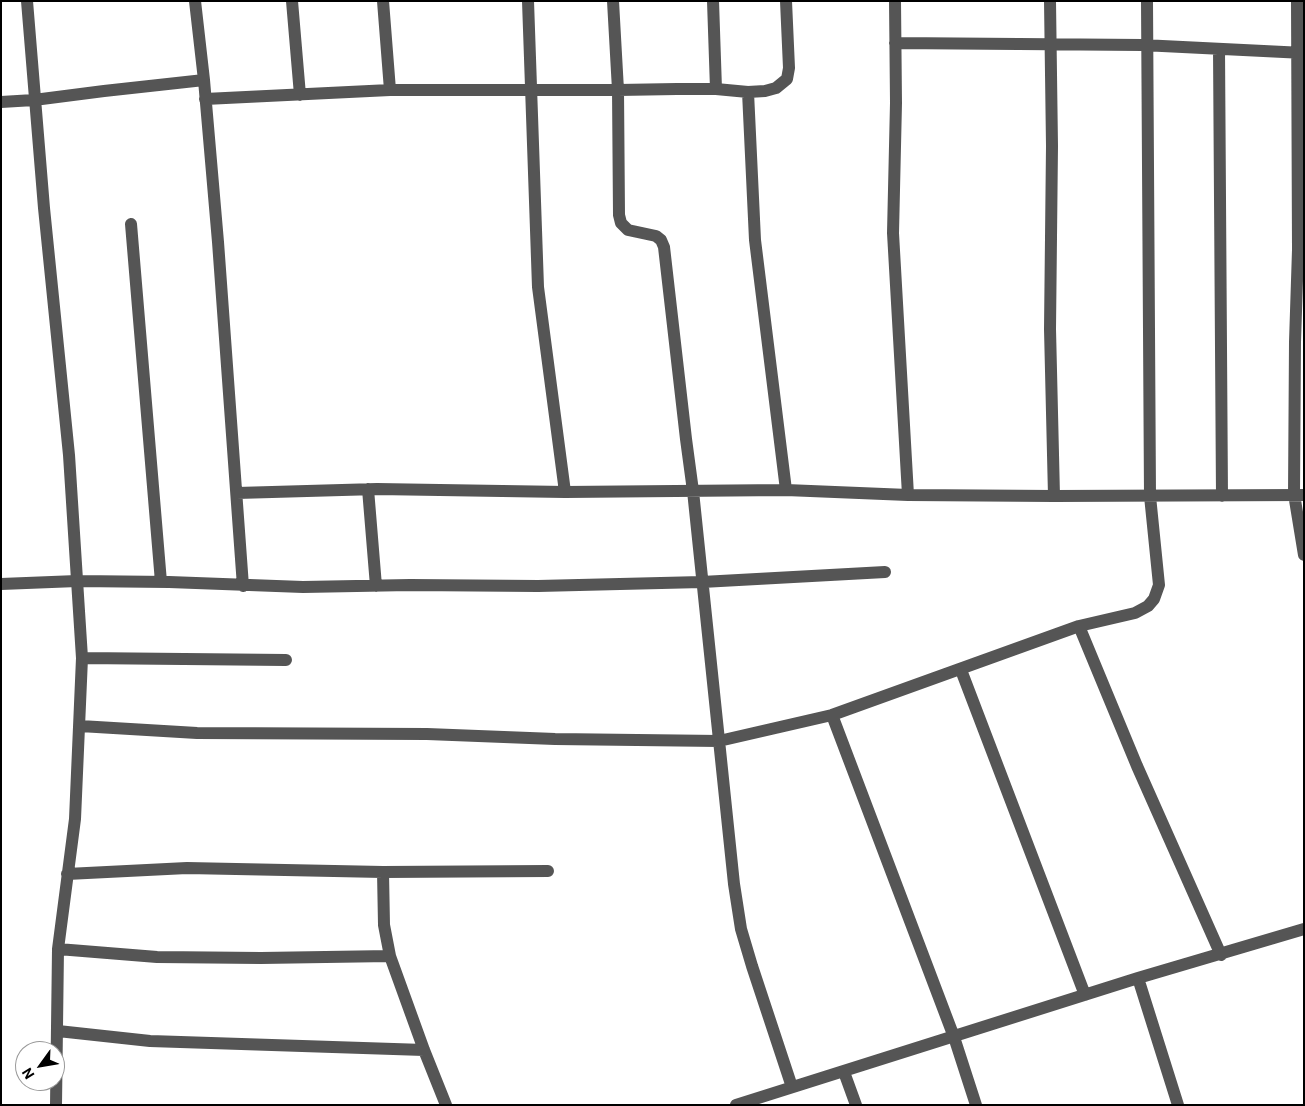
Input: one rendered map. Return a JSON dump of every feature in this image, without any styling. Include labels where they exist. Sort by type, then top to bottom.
[{"type":"street","points":[[27,1],[34,100],[69,454],[82,658],[75,819],[58,949],[56,1105]]},
{"type":"street","points":[[195,1],[218,242],[243,586]]},
{"type":"street","points":[[292,1],[300,94]]},
{"type":"street","points":[[383,1],[390,90]]},
{"type":"street","points":[[528,1],[538,287],[565,492]]},
{"type":"street","points":[[613,1],[618,90],[619,215],[621,223],[628,230],[656,236],[661,240],[664,247],[686,439],[694,491],[734,884],[741,929],[792,1087]]},
{"type":"street","points":[[713,1],[716,89]]},
{"type":"street","points":[[205,98],[390,90],[716,89],[748,92],[776,88],[787,80],[789,68],[786,1]]},
{"type":"street","points":[[895,1],[896,103],[893,233],[908,495]]},
{"type":"street","points":[[1050,1],[1052,156],[1050,329],[1054,496]]},
{"type":"street","points":[[80,726],[197,733],[427,734],[555,739],[718,741],[832,715],[962,670],[1079,626],[1135,613],[1148,606],[1154,599],[1159,585],[1150,496],[1149,45],[1147,1]]},
{"type":"street","points":[[1297,1],[1300,53],[1295,342],[1299,494],[1304,555]]},
{"type":"street","points":[[895,43],[1149,45],[1300,53]]},
{"type":"street","points":[[1219,49],[1222,496]]},
{"type":"street","points":[[1,102],[34,100],[104,90],[204,80]]},
{"type":"street","points":[[748,92],[754,240],[786,490]]},
{"type":"street","points":[[130,224],[161,582]]},
{"type":"street","points":[[237,493],[368,489],[565,492],[786,490],[908,495],[1054,496],[1299,494]]},
{"type":"street","points":[[368,489],[376,586]]},
{"type":"street","points":[[1,584],[77,581],[303,587],[538,586],[702,582],[884,572]]},
{"type":"street","points":[[1079,626],[1137,766],[1221,955]]},
{"type":"street","points":[[82,658],[286,660]]},
{"type":"street","points":[[962,670],[1085,995]]},
{"type":"street","points":[[832,715],[954,1037],[976,1105]]},
{"type":"street","points":[[67,874],[187,868],[383,872],[548,871]]},
{"type":"street","points":[[383,872],[384,920],[390,956],[446,1105]]},
{"type":"street","points":[[736,1105],[1138,978],[1304,929]]},
{"type":"street","points":[[58,949],[157,958],[390,956]]},
{"type":"street","points":[[1138,978],[1178,1105]]},
{"type":"street","points":[[58,1031],[159,1041],[424,1050]]},
{"type":"street","points":[[844,1072],[856,1105]]}]
